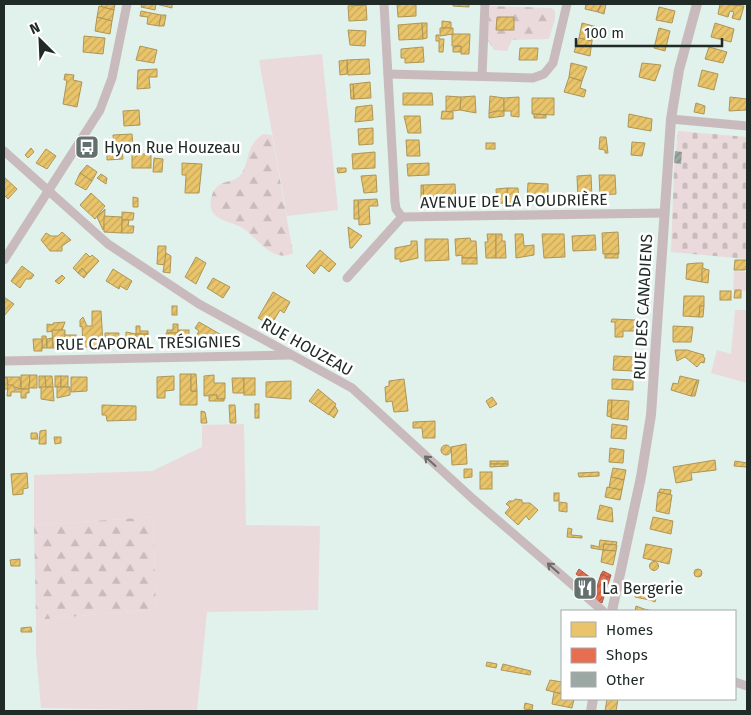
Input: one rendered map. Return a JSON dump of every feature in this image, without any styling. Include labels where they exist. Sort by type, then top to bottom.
[{"type":"street","points":[[4,260],[100,110],[112,78],[127,4]]},
{"type":"street","name":"AVENUE DE LA POUDRIÈRE","points":[[384,4],[395,202],[396,209],[402,217],[663,213]]},
{"type":"street","points":[[482,76],[485,4]]},
{"type":"street","points":[[388,74],[533,78],[544,74],[552,63],[566,4]]},
{"type":"street","name":"RUE DES CANADIENS","points":[[612,610],[641,478],[651,415],[663,213],[671,119],[679,70],[697,4]]},
{"type":"street","points":[[671,119],[747,126]]},
{"type":"street","name":"RUE HOUZEAU","points":[[4,151],[108,244],[198,304],[352,388],[473,499],[601,610]]},
{"type":"street","points":[[347,278],[402,217]]},
{"type":"street","name":"RUE CAPORAL TRÉSIGNIES","points":[[4,361],[293,355]]},
{"type":"green space","points":[[490,6],[551,8],[555,11],[555,19],[549,39],[512,40],[507,51],[494,50],[487,39]]},
{"type":"green space","points":[[322,54],[338,210],[287,216],[259,60]]},
{"type":"green space","points":[[678,131],[747,137],[747,259],[671,252],[674,168]]},
{"type":"green space","points":[[263,134],[272,135],[293,253],[285,255],[271,252],[241,227],[215,215],[211,206],[213,192],[221,184],[239,177],[245,167],[253,143]]},
{"type":"green space","points":[[734,271],[747,272],[747,291],[733,290]]},
{"type":"green space","points":[[735,310],[747,310],[747,383],[711,373],[717,350],[731,354]]},
{"type":"green space","points":[[244,424],[246,525],[320,526],[318,610],[207,612],[197,711],[41,708],[36,652],[36,620],[156,609],[153,517],[34,525],[34,475],[152,471],[202,447],[202,425]]},
{"type":"green space","points":[[153,517],[156,609],[36,620],[34,525]]},
{"type":"building: Homes","points":[[102,4],[115,4],[114,10],[101,7]]},
{"type":"building: Homes","points":[[142,4],[156,4],[155,10],[141,7]]},
{"type":"building: Homes","points":[[156,4],[172,4],[172,8]]},
{"type":"building: Homes","points":[[397,4],[416,4],[416,16],[398,17]]},
{"type":"building: Homes","points":[[453,4],[469,4],[469,7],[453,6]]},
{"type":"building: Homes","points":[[586,4],[601,4],[598,12],[585,9]]},
{"type":"building: Homes","points":[[601,4],[606,4],[604,14],[598,12]]},
{"type":"building: Homes","points":[[720,4],[744,6],[740,20],[732,18],[734,12],[730,11],[728,17],[718,14]]},
{"type":"building: Homes","points":[[366,5],[367,20],[349,21],[348,6]]},
{"type":"building: Homes","points":[[99,6],[114,10],[112,21],[97,17]]},
{"type":"building: Homes","points":[[659,7],[675,11],[672,23],[656,20]]},
{"type":"building: Homes","points":[[141,11],[161,15],[159,26],[147,24],[148,17],[140,16]]},
{"type":"building: Homes","points":[[161,15],[166,15],[164,26],[159,26]]},
{"type":"building: Homes","points":[[97,17],[112,21],[110,34],[95,31]]},
{"type":"building: Homes","points":[[497,17],[514,17],[514,30],[496,30]]},
{"type":"building: Homes","points":[[442,21],[451,22],[451,28],[442,28]]},
{"type":"building: Homes","points":[[422,23],[423,39],[399,40],[398,25]]},
{"type":"building: Homes","points":[[422,23],[427,23],[427,38],[423,39]]},
{"type":"building: Homes","points":[[582,23],[597,27],[592,41],[579,38]]},
{"type":"building: Homes","points":[[715,23],[734,29],[731,42],[711,37]]},
{"type":"building: Homes","points":[[440,28],[453,28],[453,34],[440,36]]},
{"type":"building: Homes","points":[[659,28],[670,31],[665,51],[654,48]]},
{"type":"building: Homes","points":[[348,30],[366,31],[365,46],[350,45]]},
{"type":"building: Homes","points":[[452,34],[470,34],[469,54],[461,54],[461,46],[452,46]]},
{"type":"building: Homes","points":[[436,35],[439,35],[439,39],[444,39],[443,52],[439,52],[439,41],[436,41]]},
{"type":"building: Homes","points":[[84,36],[105,38],[103,54],[83,52]]},
{"type":"building: Homes","points":[[579,38],[592,41],[590,56],[574,52]]},
{"type":"building: Homes","points":[[140,46],[157,50],[154,63],[136,60]]},
{"type":"building: Homes","points":[[461,46],[461,52],[453,52],[453,47]]},
{"type":"building: Homes","points":[[423,47],[424,62],[405,63],[405,58],[401,58],[401,49]]},
{"type":"building: Homes","points":[[709,47],[727,52],[723,63],[705,59]]},
{"type":"building: Homes","points":[[520,48],[538,48],[537,60],[519,60]]},
{"type":"building: Homes","points":[[369,59],[370,74],[348,75],[347,60]]},
{"type":"building: Homes","points":[[347,60],[347,74],[340,75],[339,61]]},
{"type":"building: Homes","points":[[571,63],[587,67],[582,81],[569,77]]},
{"type":"building: Homes","points":[[642,63],[661,65],[655,81],[639,77]]},
{"type":"building: Homes","points":[[157,69],[157,77],[149,77],[150,88],[137,89],[138,70]]},
{"type":"building: Homes","points":[[702,70],[718,74],[714,90],[698,86]]},
{"type":"building: Homes","points":[[65,74],[74,75],[73,80],[82,82],[77,107],[63,104],[67,80],[64,80]]},
{"type":"building: Homes","points":[[569,77],[582,81],[580,88],[586,90],[584,97],[564,92]]},
{"type":"building: Homes","points":[[370,82],[371,98],[354,99],[353,84]]},
{"type":"building: Homes","points":[[350,84],[353,84],[354,99],[351,99]]},
{"type":"building: Homes","points":[[403,93],[432,93],[433,105],[403,105]]},
{"type":"building: Homes","points":[[446,96],[461,97],[460,110],[446,112]]},
{"type":"building: Homes","points":[[475,96],[476,113],[460,110],[461,97]]},
{"type":"building: Homes","points":[[490,96],[504,98],[504,111],[489,113]]},
{"type":"building: Homes","points":[[519,97],[519,117],[511,116],[511,111],[504,111],[504,98]]},
{"type":"building: Homes","points":[[730,97],[747,99],[746,110],[729,111]]},
{"type":"building: Homes","points":[[532,98],[554,98],[554,115],[532,114]]},
{"type":"building: Homes","points":[[696,103],[705,106],[704,114],[694,112]]},
{"type":"building: Homes","points":[[372,105],[373,120],[355,122],[356,107]]},
{"type":"building: Homes","points":[[139,110],[140,125],[124,126],[123,111]]},
{"type":"building: Homes","points":[[442,111],[453,112],[453,119],[441,119]]},
{"type":"building: Homes","points":[[504,111],[504,116],[489,118],[489,113]]},
{"type":"building: Homes","points":[[534,114],[546,115],[546,118],[534,118]]},
{"type":"building: Homes","points":[[629,114],[652,119],[651,131],[628,127]]},
{"type":"building: Homes","points":[[404,116],[420,116],[421,133],[408,133]]},
{"type":"building: Homes","points":[[373,128],[373,144],[359,145],[358,129]]},
{"type":"building: Homes","points":[[132,134],[133,147],[114,148],[113,135]]},
{"type":"building: Homes","points":[[600,137],[606,137],[608,153],[605,153],[605,150],[599,149]]},
{"type":"building: Homes","points":[[406,140],[419,140],[420,156],[407,156]]},
{"type":"building: Homes","points":[[632,142],[645,143],[642,156],[631,155]]},
{"type":"building: Homes","points":[[486,143],[495,143],[495,149],[486,149]]},
{"type":"building: Homes","points":[[31,148],[34,152],[28,158],[25,155]]},
{"type":"building: Homes","points":[[46,149],[56,156],[47,169],[36,163]]},
{"type":"building: Homes","points":[[122,150],[123,159],[107,160],[107,151]]},
{"type":"building: Homes","points":[[375,152],[375,168],[353,169],[352,154]]},
{"type":"building: Homes","points":[[132,154],[151,154],[151,168],[132,168]]},
{"type":"building: Homes","points":[[154,158],[163,159],[162,172],[153,172]]},
{"type":"building: Homes","points":[[182,163],[202,164],[199,193],[185,193],[186,175],[182,175]]},
{"type":"building: Homes","points":[[429,163],[429,175],[408,176],[407,164]]},
{"type":"building: Homes","points":[[87,165],[97,172],[92,181],[80,173]]},
{"type":"building: Homes","points":[[337,168],[346,168],[346,172],[338,173]]},
{"type":"building: Homes","points":[[80,173],[92,181],[86,190],[75,184]]},
{"type":"building: Homes","points":[[101,174],[107,178],[106,184],[97,178]]},
{"type":"building: Homes","points":[[376,175],[377,192],[364,193],[361,176]]},
{"type":"building: Homes","points":[[591,175],[592,198],[578,199],[577,176]]},
{"type":"building: Homes","points":[[599,175],[615,175],[616,194],[600,195]]},
{"type":"building: Homes","points":[[4,177],[17,189],[8,199],[4,195]]},
{"type":"building: Homes","points":[[528,183],[548,184],[548,199],[527,200]]},
{"type":"building: Homes","points":[[455,184],[456,203],[424,204],[423,185]]},
{"type":"building: Homes","points":[[421,185],[423,185],[424,203],[421,203]]},
{"type":"building: Homes","points":[[507,188],[518,188],[519,202],[508,203]]},
{"type":"building: Homes","points":[[507,188],[508,203],[497,203],[496,189]]},
{"type":"building: Homes","points":[[91,193],[105,206],[95,219],[80,205]]},
{"type":"building: Homes","points":[[133,197],[138,198],[138,207],[133,207]]},
{"type":"building: Homes","points":[[377,199],[378,206],[369,206],[370,224],[359,225],[358,200]]},
{"type":"building: Homes","points":[[354,200],[358,200],[359,219],[354,219]]},
{"type":"building: Homes","points":[[105,209],[104,228],[103,230],[97,217]]},
{"type":"building: Homes","points":[[122,212],[134,213],[133,220],[122,220]]},
{"type":"building: Homes","points":[[104,216],[122,217],[122,233],[104,232]]},
{"type":"building: Homes","points":[[122,220],[129,220],[128,226],[134,226],[133,233],[122,233]]},
{"type":"building: Homes","points":[[348,227],[362,236],[352,248],[350,248]]},
{"type":"building: Homes","points":[[62,232],[71,240],[62,246],[62,251],[50,251],[41,240],[46,233],[51,236],[58,236]]},
{"type":"building: Homes","points":[[618,232],[619,254],[603,254],[602,233]]},
{"type":"building: Homes","points":[[487,234],[496,234],[496,258],[486,258],[485,242],[488,242]]},
{"type":"building: Homes","points":[[496,234],[502,234],[502,241],[505,241],[506,258],[496,258]]},
{"type":"building: Homes","points":[[515,234],[523,234],[524,246],[534,245],[534,255],[516,258]]},
{"type":"building: Homes","points":[[542,234],[564,234],[565,257],[544,258]]},
{"type":"building: Homes","points":[[595,235],[596,250],[573,251],[572,236]]},
{"type":"building: Homes","points":[[470,238],[471,241],[476,241],[477,258],[462,258],[462,255],[456,256],[455,239]]},
{"type":"building: Homes","points":[[425,239],[448,239],[449,260],[425,261]]},
{"type":"building: Homes","points":[[411,241],[417,241],[418,258],[400,262],[400,259],[395,259],[395,248],[411,245]]},
{"type":"building: Homes","points":[[158,246],[166,246],[165,265],[157,264]]},
{"type":"building: Homes","points":[[320,250],[336,264],[329,272],[321,265],[314,274],[306,266]]},
{"type":"building: Homes","points":[[86,253],[99,261],[87,274],[82,268],[78,273],[73,268]]},
{"type":"building: Homes","points":[[166,253],[171,256],[170,273],[163,272]]},
{"type":"building: Homes","points":[[605,254],[618,254],[618,258],[605,258]]},
{"type":"building: Homes","points":[[196,257],[206,263],[196,284],[185,277]]},
{"type":"building: Homes","points":[[462,258],[477,258],[477,264],[462,264]]},
{"type":"building: Homes","points":[[735,260],[747,260],[747,268],[745,270],[734,270]]},
{"type":"building: Homes","points":[[703,263],[702,282],[686,279],[687,264]]},
{"type":"building: Homes","points":[[22,266],[34,275],[31,279],[26,279],[20,288],[11,281]]},
{"type":"building: Homes","points":[[82,268],[87,274],[84,278],[78,273]]},
{"type":"building: Homes","points":[[702,268],[709,270],[708,283],[702,282]]},
{"type":"building: Homes","points":[[113,269],[132,281],[127,290],[120,286],[119,289],[106,281]]},
{"type":"building: Homes","points":[[62,275],[65,278],[59,284],[55,281]]},
{"type":"building: Homes","points":[[213,278],[230,287],[223,298],[207,288]]},
{"type":"building: Homes","points":[[735,290],[741,290],[741,298],[734,298]]},
{"type":"building: Homes","points":[[720,291],[731,291],[731,300],[720,300]]},
{"type":"building: Homes","points":[[273,292],[290,302],[284,313],[280,310],[271,325],[258,318]]},
{"type":"building: Homes","points":[[684,296],[704,296],[704,306],[700,306],[699,317],[683,316]]},
{"type":"building: Homes","points":[[4,297],[14,304],[4,316]]},
{"type":"building: Homes","points":[[172,306],[177,306],[177,315],[172,315]]},
{"type":"building: Homes","points":[[700,306],[704,306],[703,317],[699,317]]},
{"type":"building: Homes","points":[[92,311],[101,311],[103,344],[98,343],[98,347],[83,347],[80,320],[83,317],[87,326],[92,326]]},
{"type":"building: Homes","points":[[612,319],[636,320],[635,331],[623,331],[623,337],[615,337],[615,322],[611,322]]},
{"type":"building: Homes","points":[[65,322],[62,330],[47,332],[47,324],[53,325],[53,323]]},
{"type":"building: Homes","points":[[199,322],[225,337],[220,346],[209,339],[205,346],[194,339],[199,331],[195,328]]},
{"type":"building: Homes","points":[[173,324],[178,324],[178,333],[167,333],[167,330],[173,330]]},
{"type":"building: Homes","points":[[136,326],[140,326],[140,331],[148,331],[148,334],[136,334]]},
{"type":"building: Homes","points":[[673,326],[693,327],[691,342],[673,342]]},
{"type":"building: Homes","points":[[52,330],[65,330],[65,348],[53,348]]},
{"type":"building: Homes","points":[[178,330],[189,330],[189,346],[178,346]]},
{"type":"building: Homes","points":[[126,332],[136,334],[136,347],[126,347]]},
{"type":"building: Homes","points":[[105,333],[119,333],[118,346],[105,346]]},
{"type":"building: Homes","points":[[166,333],[178,333],[178,346],[167,346]]},
{"type":"building: Homes","points":[[136,334],[148,334],[148,347],[136,347]]},
{"type":"building: Homes","points":[[65,335],[76,335],[76,348],[65,348]]},
{"type":"building: Homes","points":[[42,336],[46,336],[47,348],[42,348]]},
{"type":"building: Homes","points":[[52,338],[53,348],[47,348],[47,339]]},
{"type":"building: Homes","points":[[33,339],[42,339],[42,351],[34,351]]},
{"type":"building: Homes","points":[[675,350],[687,350],[704,355],[704,363],[701,362],[697,367],[685,357],[677,361]]},
{"type":"building: Homes","points":[[614,356],[634,357],[634,371],[613,370]]},
{"type":"building: Homes","points":[[180,374],[191,374],[191,391],[197,391],[197,405],[180,405]]},
{"type":"building: Homes","points":[[191,374],[196,374],[197,391],[191,391]]},
{"type":"building: Homes","points":[[21,375],[30,375],[29,389],[21,389]]},
{"type":"building: Homes","points":[[30,375],[37,375],[37,388],[29,388]]},
{"type":"building: Homes","points":[[214,375],[214,383],[225,383],[225,399],[217,399],[217,395],[204,396],[204,376]]},
{"type":"building: Homes","points":[[39,376],[45,376],[46,387],[39,388]]},
{"type":"building: Homes","points":[[45,376],[52,376],[53,387],[46,387]]},
{"type":"building: Homes","points":[[55,376],[61,376],[61,387],[55,387]]},
{"type":"building: Homes","points":[[61,376],[68,376],[68,387],[61,387]]},
{"type":"building: Homes","points":[[174,376],[174,390],[165,391],[165,398],[157,398],[157,377]]},
{"type":"building: Homes","points":[[680,376],[697,380],[691,396],[671,390],[673,383],[678,384]]},
{"type":"building: Homes","points":[[4,377],[7,377],[8,389],[4,389]]},
{"type":"building: Homes","points":[[7,377],[20,377],[21,389],[8,385]]},
{"type":"building: Homes","points":[[71,377],[87,377],[87,391],[71,392]]},
{"type":"building: Homes","points":[[232,378],[244,378],[244,393],[233,393]]},
{"type":"building: Homes","points":[[244,378],[255,378],[255,395],[244,395]]},
{"type":"building: Homes","points":[[404,379],[408,411],[394,412],[392,401],[386,402],[385,387],[389,386],[389,381]]},
{"type":"building: Homes","points":[[612,379],[633,380],[633,390],[612,389]]},
{"type":"building: Homes","points":[[697,380],[699,380],[695,396],[691,396]]},
{"type":"building: Homes","points":[[291,381],[291,399],[266,397],[266,382]]},
{"type":"building: Homes","points":[[8,385],[13,385],[15,389],[29,389],[29,393],[26,393],[26,398],[21,398],[21,392],[11,392],[11,396],[7,396]]},
{"type":"building: Homes","points":[[41,387],[53,387],[54,401],[41,399]]},
{"type":"building: Homes","points":[[57,387],[70,387],[70,395],[57,398]]},
{"type":"building: Homes","points":[[318,389],[336,404],[329,415],[309,401]]},
{"type":"building: Homes","points":[[209,395],[217,395],[217,399],[224,399],[224,401],[209,401]]},
{"type":"building: Homes","points":[[492,397],[497,404],[490,408],[486,401]]},
{"type":"building: Homes","points":[[608,400],[612,400],[611,417],[607,416]]},
{"type":"building: Homes","points":[[612,400],[629,401],[628,420],[611,418]]},
{"type":"building: Homes","points":[[255,404],[259,404],[259,418],[255,418]]},
{"type":"building: Homes","points":[[102,405],[136,406],[136,420],[107,421],[106,415],[102,415]]},
{"type":"building: Homes","points":[[229,405],[235,405],[236,423],[230,423]]},
{"type":"building: Homes","points":[[335,406],[338,411],[334,418],[329,414]]},
{"type":"building: Homes","points":[[201,411],[205,412],[207,423],[201,423]]},
{"type":"building: Homes","points":[[435,421],[435,438],[423,438],[422,428],[413,428],[413,422]]},
{"type":"building: Homes","points":[[612,424],[627,426],[626,439],[611,438]]},
{"type":"building: Homes","points":[[46,430],[46,444],[39,444],[40,431]]},
{"type":"building: Homes","points":[[31,433],[37,433],[38,439],[31,439]]},
{"type":"building: Homes","points":[[54,437],[61,437],[61,443],[55,444]]},
{"type":"building: Homes","points":[[466,444],[467,464],[452,465],[451,447]]},
{"type":"building: Homes","points":[[444,445],[448,445],[451,450],[450,454],[444,455],[441,452],[441,448]]},
{"type":"building: Homes","points":[[610,448],[624,450],[623,463],[609,462]]},
{"type":"building: Homes","points":[[715,460],[716,470],[691,473],[692,480],[676,483],[673,467]]},
{"type":"building: Homes","points":[[490,461],[508,461],[508,464],[490,464]]},
{"type":"building: Homes","points":[[735,461],[747,463],[746,467],[734,466]]},
{"type":"building: Homes","points":[[490,464],[508,464],[508,466],[490,467]]},
{"type":"building: Homes","points":[[613,468],[626,470],[624,480],[611,477]]},
{"type":"building: Homes","points":[[464,469],[472,469],[472,477],[464,478]]},
{"type":"building: Homes","points":[[480,472],[492,472],[492,489],[480,489]]},
{"type":"building: Homes","points":[[599,472],[599,476],[579,477],[578,473]]},
{"type":"building: Homes","points":[[27,473],[28,488],[23,489],[23,494],[13,495],[11,474]]},
{"type":"building: Homes","points":[[611,477],[624,480],[622,490],[609,488]]},
{"type":"building: Homes","points":[[607,487],[622,490],[620,500],[605,497]]},
{"type":"building: Homes","points":[[660,489],[671,490],[670,495],[659,493]]},
{"type":"building: Homes","points":[[658,492],[672,495],[669,514],[656,511]]},
{"type":"building: Homes","points":[[554,493],[559,493],[559,501],[554,501]]},
{"type":"building: Homes","points":[[515,499],[522,500],[522,503],[530,503],[538,510],[529,520],[526,516],[518,525],[505,513],[510,507],[506,504]]},
{"type":"building: Homes","points":[[559,502],[567,503],[567,512],[559,511]]},
{"type":"building: Homes","points":[[600,505],[612,508],[613,522],[597,519]]},
{"type":"building: Homes","points":[[653,517],[673,521],[671,534],[650,529]]},
{"type":"building: Homes","points":[[568,528],[572,529],[571,535],[582,536],[582,538],[567,537]]},
{"type":"building: Homes","points":[[600,540],[617,542],[616,545],[604,544],[603,550],[591,548],[591,545],[599,547]]},
{"type":"building: Homes","points":[[604,544],[617,545],[616,551],[603,550]]},
{"type":"building: Homes","points":[[646,544],[672,549],[669,564],[643,558]]},
{"type":"building: Homes","points":[[603,550],[616,551],[613,565],[601,562]]},
{"type":"building: Homes","points":[[20,559],[20,566],[11,566],[10,560]]},
{"type":"building: Homes","points":[[654,561],[659,566],[654,571],[649,566]]},
{"type":"building: Homes","points":[[698,569],[702,573],[698,577],[694,573]]},
{"type":"building: Homes","points":[[646,583],[654,584],[650,600],[635,597],[637,587],[645,589]]},
{"type":"building: Homes","points":[[653,590],[658,591],[655,602],[650,600]]},
{"type":"building: Homes","points":[[636,606],[648,610],[635,610]]},
{"type":"building: Homes","points":[[31,627],[32,632],[21,632],[21,628]]},
{"type":"building: Homes","points":[[487,662],[497,664],[496,668],[486,666]]},
{"type":"building: Homes","points":[[503,664],[531,671],[530,675],[501,670]]},
{"type":"building: Homes","points":[[550,680],[561,682],[561,694],[546,690]]},
{"type":"building: Homes","points":[[554,692],[561,694],[561,700],[574,700],[572,708],[552,704]]},
{"type":"building: Homes","points":[[607,700],[618,700],[616,711],[605,711]]},
{"type":"building: Homes","points":[[525,703],[533,705],[532,710],[524,709]]},
{"type":"building: Shops","points":[[579,569],[595,581],[592,586],[576,574]]},
{"type":"building: Shops","points":[[603,571],[611,575],[610,578],[601,574]]},
{"type":"building: Shops","name":"La Bergerie","points":[[601,574],[610,578],[602,603],[587,596],[576,586],[580,577],[592,586],[591,589],[596,590]]},
{"type":"building: Other","points":[[675,151],[682,152],[681,164],[674,163]]},
{"type":"place","name":"Hyon Rue Houzeau","points":[[87,147]]},
{"type":"place","name":"La Bergerie","points":[[585,588]]}]
